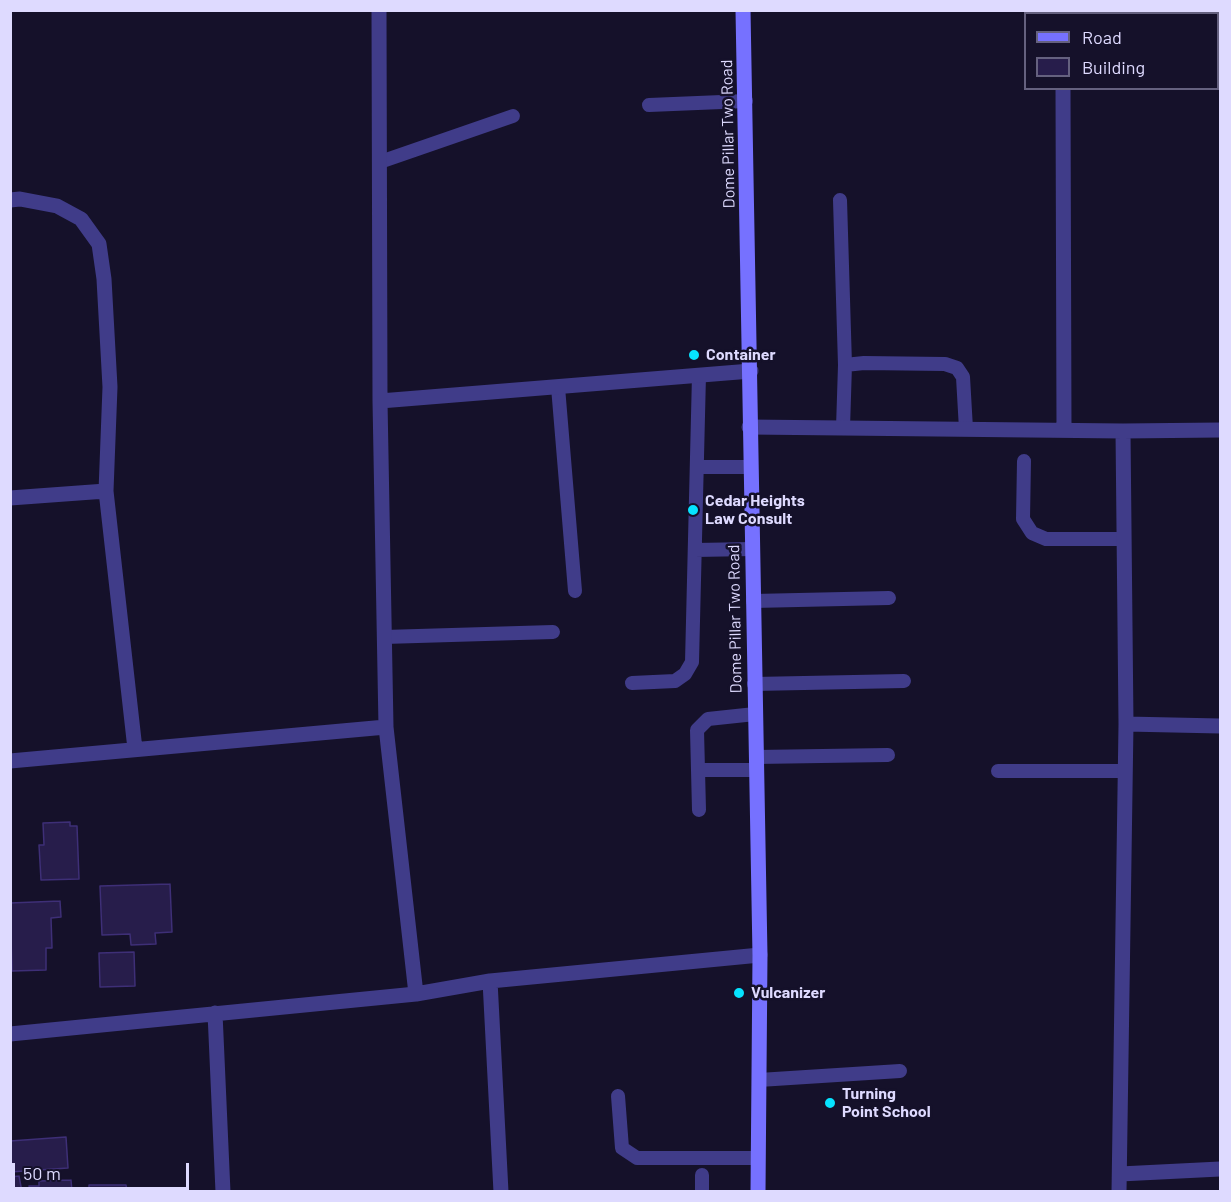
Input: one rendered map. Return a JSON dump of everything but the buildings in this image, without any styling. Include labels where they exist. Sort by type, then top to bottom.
[{"type":"street","points":[[379,10],[380,401],[386,727],[416,994]]},
{"type":"street","name":"Dome Pillar Two Road","points":[[743,10],[760,955],[758,1191]]},
{"type":"street","points":[[1063,90],[1064,430]]},
{"type":"street","points":[[10,200],[20,199],[57,206],[81,219],[99,244],[104,279],[110,387],[106,491],[135,749]]},
{"type":"street","points":[[380,401],[750,371]]},
{"type":"street","points":[[749,427],[1221,430]]},
{"type":"street","points":[[1119,1191],[1126,724],[1124,431]]},
{"type":"street","points":[[10,498],[106,491]]},
{"type":"street","points":[[1126,724],[1221,726]]},
{"type":"street","points":[[10,761],[386,727]]},
{"type":"street","points":[[10,1034],[416,994],[490,981],[760,955]]},
{"type":"street","points":[[490,981],[501,1191]]},
{"type":"street","points":[[215,1013],[224,1191]]},
{"type":"street","points":[[1119,1174],[1221,1169]]},
{"type":"lane","points":[[649,105],[746,101]]},
{"type":"lane","points":[[380,162],[513,116]]},
{"type":"lane","points":[[840,200],[845,365],[843,428]]},
{"type":"lane","points":[[845,365],[945,364],[957,368],[963,377],[966,429]]},
{"type":"lane","points":[[632,683],[675,681],[685,674],[692,662],[699,375]]},
{"type":"lane","points":[[558,387],[575,591]]},
{"type":"lane","points":[[1024,461],[1023,519],[1032,533],[1046,539],[1125,539]]},
{"type":"lane","points":[[697,467],[750,467]]},
{"type":"lane","points":[[695,550],[752,549]]},
{"type":"lane","points":[[753,601],[889,598]]},
{"type":"lane","points":[[384,637],[553,632]]},
{"type":"lane","points":[[754,684],[904,681]]},
{"type":"lane","points":[[699,810],[697,730],[708,719],[755,714]]},
{"type":"lane","points":[[698,770],[888,755]]},
{"type":"lane","points":[[998,771],[1125,771]]},
{"type":"lane","points":[[759,1080],[900,1071]]},
{"type":"lane","points":[[618,1096],[622,1148],[637,1158],[758,1158]]},
{"type":"lane","points":[[702,1175],[702,1191]]},
{"type":"place","name":"Container","points":[[694,355]]},
{"type":"place","name":"Cedar Heights Law Consult","points":[[693,510]]},
{"type":"place","name":"Vulcanizer","points":[[739,993]]},
{"type":"place","name":"Turning Point School","points":[[830,1103]]}]
